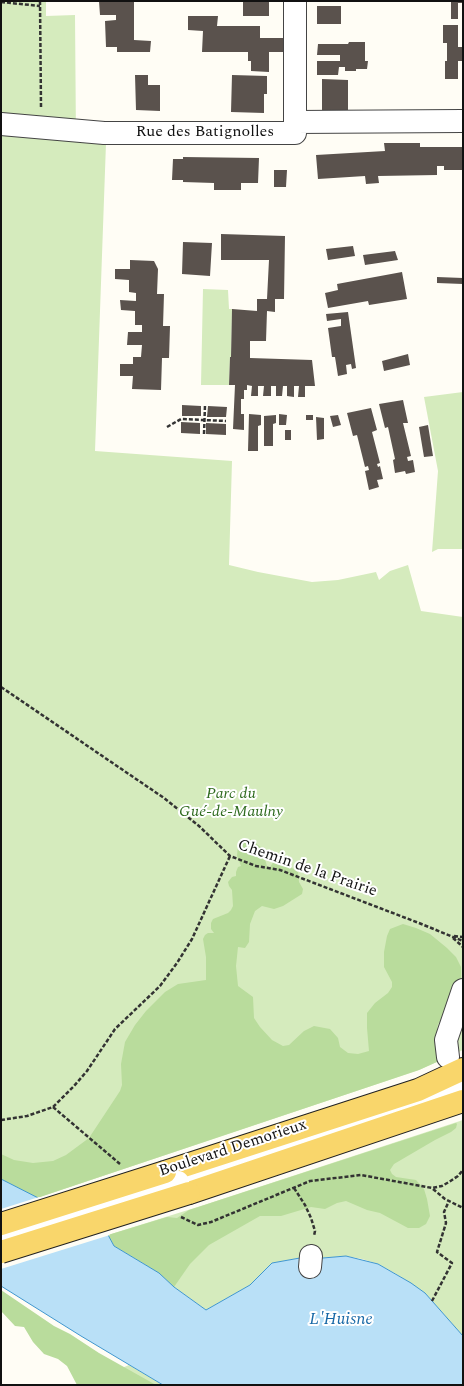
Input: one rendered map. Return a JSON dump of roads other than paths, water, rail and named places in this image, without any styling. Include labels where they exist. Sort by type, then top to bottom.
[{"type":"main road","name":"Boulevard Demorieux","points":[[1,1252],[177,1182],[418,1090],[456,1063]]},
{"type":"main road","name":"Boulevard Demorieux","points":[[1,1224],[177,1182],[463,1101]]},
{"type":"street","name":"Rue des Batignolles","points":[[1,124],[114,133],[295,127],[295,1]]},
{"type":"street","points":[[295,127],[463,121]]},
{"type":"street","points":[[456,1063],[446,1040],[463,990]]},
{"type":"street","points":[[1,1239],[311,1139],[463,1087]]},
{"type":"water","name":"L'Huisne","points":[[1,1179],[107,1233],[114,1246],[159,1273],[174,1287],[206,1310],[250,1285],[272,1263],[311,1256],[323,1258],[346,1256],[378,1264],[425,1293],[463,1336],[463,1385],[163,1385],[1,1286]]},
{"type":"park label","name":"Parc du Gué-de-Maulny","points":[[231,804]]}]
